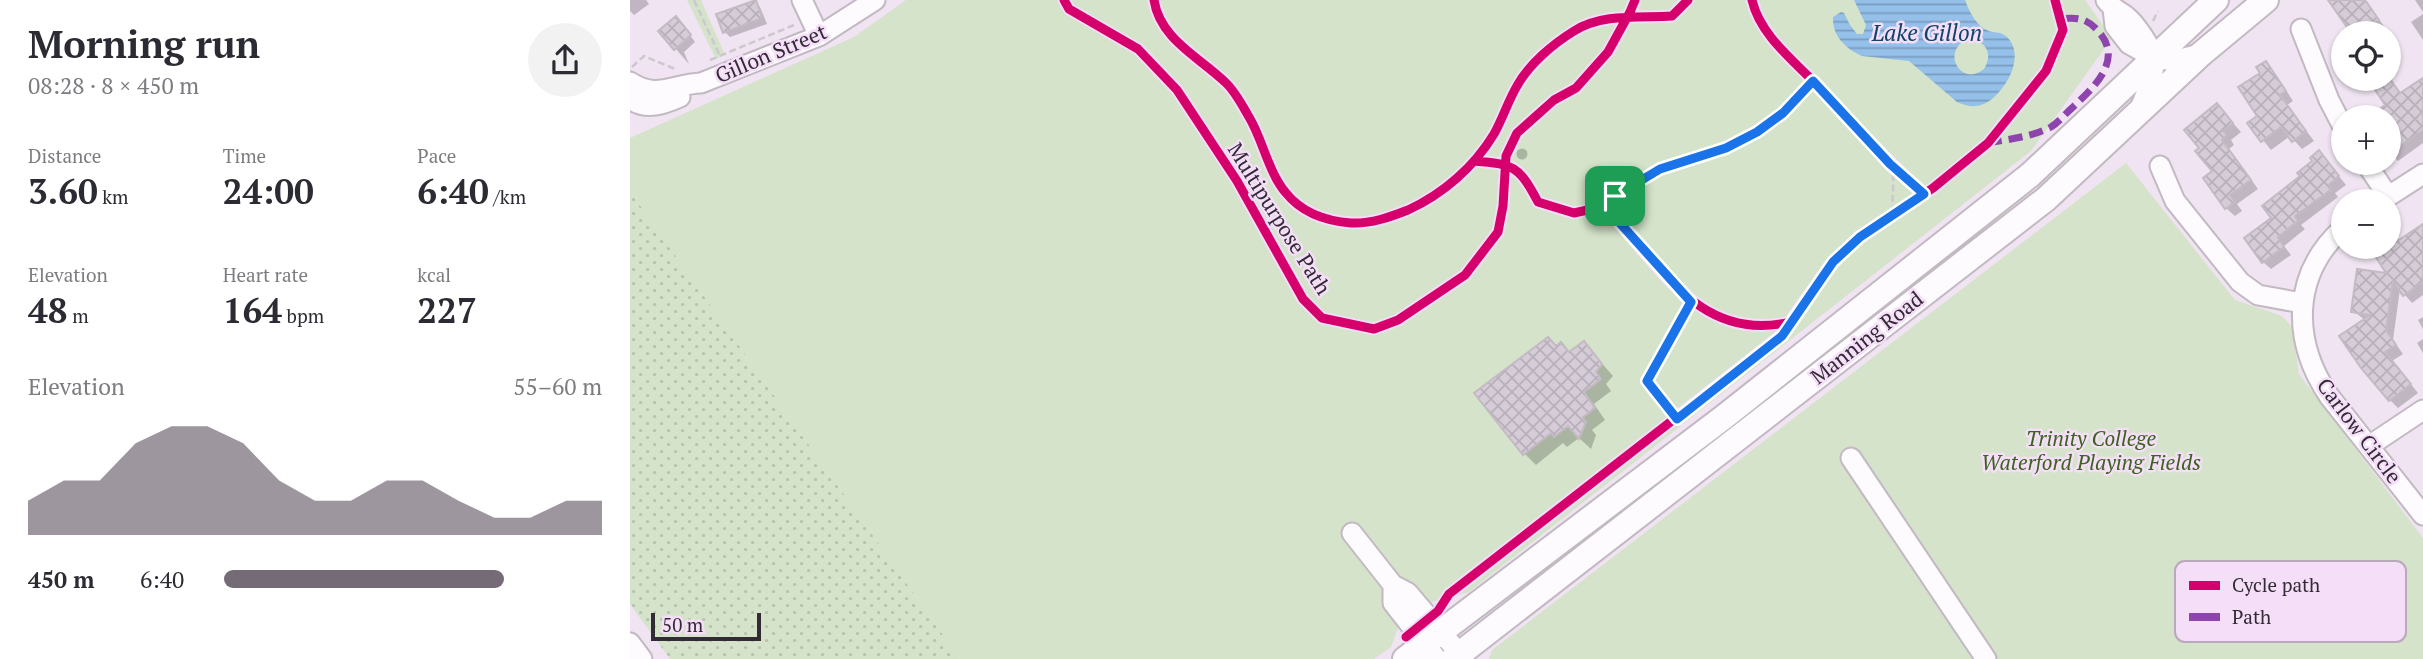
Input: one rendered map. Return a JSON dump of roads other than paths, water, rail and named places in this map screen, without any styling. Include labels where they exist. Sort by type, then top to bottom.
[{"type":"main road","name":"Manning Road","points":[[1441,652],[1724,417],[2030,175],[2216,0]]},
{"type":"main road","name":"Manning Road","points":[[1441,652],[2046,199],[2201,54],[2266,0]]},
{"type":"street","points":[[802,0],[819,36]]},
{"type":"street","name":"Gillon Street","points":[[633,90],[656,92],[683,84],[701,83],[723,64],[819,36],[875,0]]},
{"type":"street","points":[[2109,5],[2115,26],[2129,44],[2154,58],[2172,61],[2201,54]]},
{"type":"street","points":[[2301,29],[2332,105]]},
{"type":"street","points":[[2138,112],[2150,82],[2154,58]]},
{"type":"street","points":[[2160,166],[2175,201],[2240,282],[2258,295],[2302,303]]},
{"type":"street","points":[[2400,189],[2423,174]]},
{"type":"street","name":"Carlow Circle","points":[[2331,244],[2316,262],[2302,303],[2305,342],[2317,376],[2329,396],[2423,515]]},
{"type":"street","points":[[2369,446],[2423,410]]},
{"type":"street","points":[[1851,457],[1986,659]]},
{"type":"street","points":[[1352,533],[1393,585],[1408,593],[1441,652]]},
{"type":"street","points":[[630,643],[642,659]]},
{"type":"water","name":"Lake Gillon","points":[[1854,0],[1965,0],[1978,24],[1992,32],[2003,34],[2012,44],[2015,52],[2012,70],[2004,86],[1988,102],[1971,106],[1962,104],[1909,61],[1862,56],[1851,50],[1838,36],[1833,17],[1844,13],[1857,34],[1863,34],[1866,25]],"holes":[[[1971,39],[1987,50],[1987,64],[1975,74],[1967,74],[1956,64],[1956,49],[1961,43]]]},
{"type":"park label","name":"Trinity College Waterford Playing Fields","points":[[2091,451]]}]
